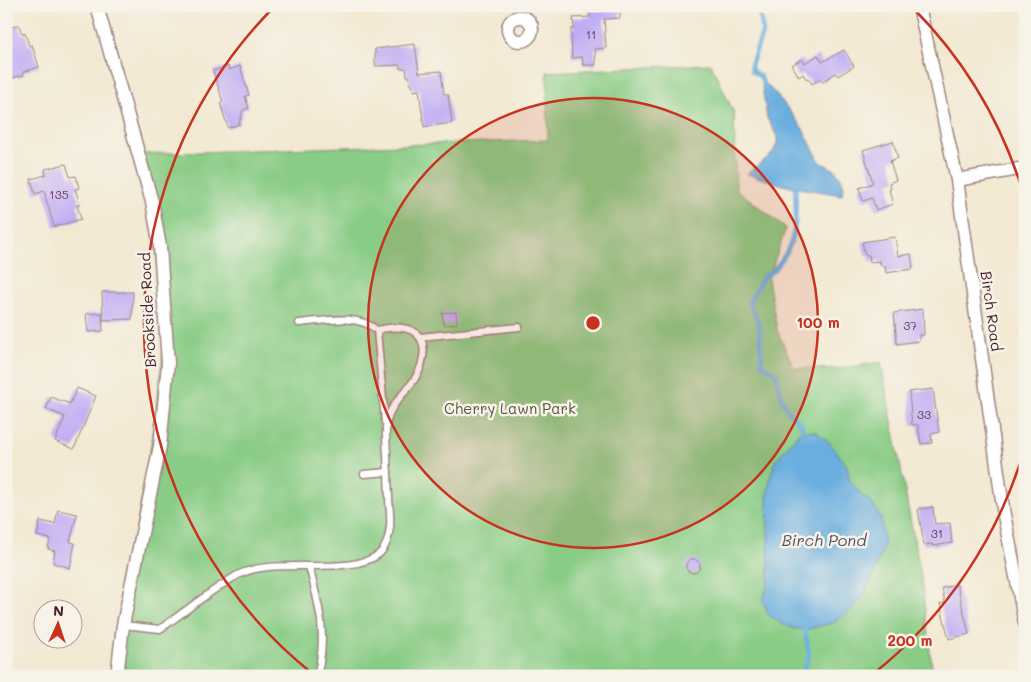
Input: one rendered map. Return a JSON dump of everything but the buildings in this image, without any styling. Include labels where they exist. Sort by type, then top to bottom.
[{"type":"street","name":"Brookside Road","points":[[97,6],[152,202],[160,247],[168,363],[160,446],[123,625],[117,676]]},
{"type":"street","name":"Birch Road","points":[[919,6],[957,180],[1004,515],[1025,622]]},
{"type":"street","points":[[957,180],[1025,168]]},
{"type":"lane","points":[[123,625],[160,628],[207,594],[244,572],[268,566],[335,566],[366,562],[379,554],[386,546],[390,527],[388,472],[377,330],[370,324],[349,320],[299,324]]},
{"type":"lane","points":[[377,330],[393,326],[413,330],[420,337],[423,351],[421,366],[396,400],[385,424]]},
{"type":"lane","points":[[420,337],[518,326]]},
{"type":"lane","points":[[364,474],[388,472]]},
{"type":"lane","points":[[309,566],[322,618],[323,642],[317,676]]},
{"type":"green space","name":"Cherry Lawn Park","points":[[711,64],[734,113],[736,189],[786,228],[768,279],[777,330],[794,368],[836,369],[881,362],[921,577],[933,676],[112,676],[155,421],[166,329],[153,209],[140,154],[548,140],[547,72]]},
{"type":"water","points":[[767,85],[782,101],[803,129],[820,162],[835,170],[841,178],[844,187],[842,195],[787,186],[747,174],[772,154],[777,144],[777,136],[767,118],[762,86]]},
{"type":"water","name":"Birch Pond","points":[[801,431],[815,431],[829,442],[847,466],[850,481],[862,496],[869,500],[881,517],[884,545],[873,576],[863,596],[853,609],[835,622],[805,630],[792,628],[780,623],[768,614],[763,601],[769,579],[767,499],[770,478],[775,461]]},
{"type":"waterway","points":[[758,6],[763,31],[751,65],[752,71],[760,76],[766,89]]},
{"type":"waterway","points":[[795,182],[796,202],[792,240],[783,258],[772,272],[763,277],[749,302],[759,324],[762,365],[776,373],[783,402],[795,419],[802,424],[802,436]]},
{"type":"waterway","points":[[802,676],[809,655],[804,625]]}]
